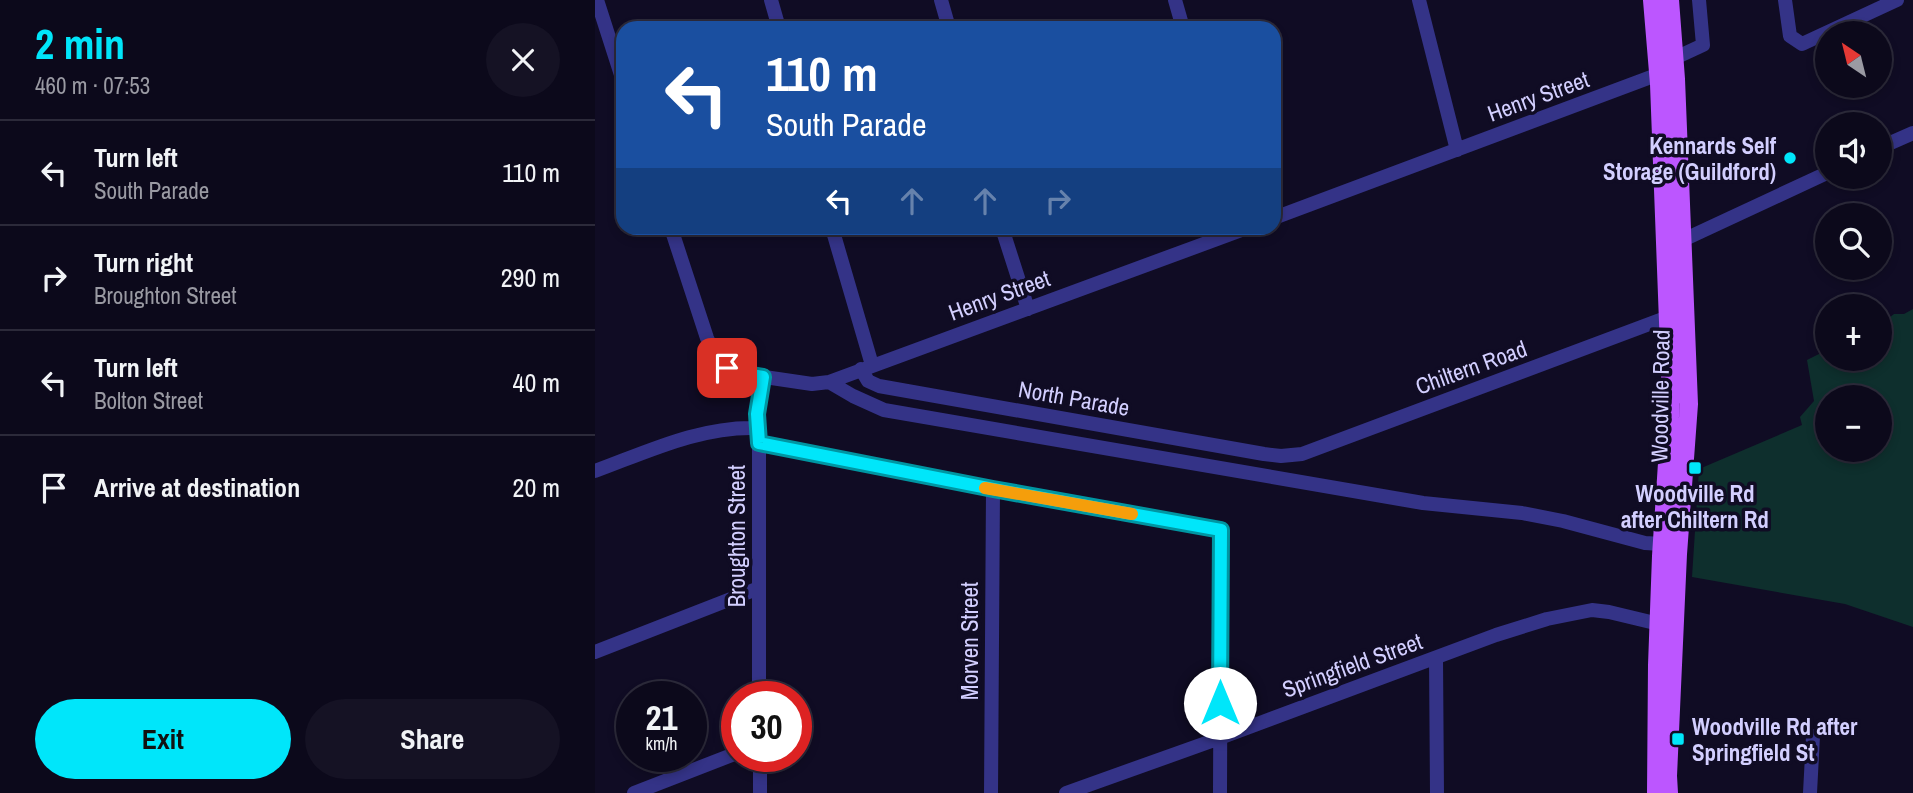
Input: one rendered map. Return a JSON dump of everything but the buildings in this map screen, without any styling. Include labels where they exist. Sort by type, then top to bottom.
[{"type":"main road","name":"Woodville Road","points":[[1651,0],[1659,74],[1671,401],[1667,551],[1669,793]]},
{"type":"main road","name":"Woodville Road","points":[[1667,551],[1689,404],[1675,58],[1670,0]]},
{"type":"main road","name":"Woodville Road","points":[[1656,793],[1659,624],[1668,607]]},
{"type":"street","points":[[597,0],[616,59]]},
{"type":"street","points":[[771,0],[777,21]]},
{"type":"street","points":[[941,0],[947,21]]},
{"type":"street","points":[[1175,0],[1181,21]]},
{"type":"street","points":[[1419,0],[1457,150]]},
{"type":"street","points":[[1675,58],[1703,45],[1699,0]]},
{"type":"street","points":[[1785,0],[1790,36],[1802,44],[1897,0]]},
{"type":"street","name":"Henry Street","points":[[1281,215],[1659,74]]},
{"type":"street","points":[[1892,142],[1913,133]]},
{"type":"street","points":[[1683,240],[1815,179]]},
{"type":"street","name":"Henry Street","points":[[673,235],[707,338],[716,356],[727,368],[763,377],[812,384],[829,382],[1224,235]]},
{"type":"street","points":[[834,235],[867,367]]},
{"type":"street","points":[[1004,235],[1028,309]]},
{"type":"street","name":"Chiltern Road","points":[[1288,456],[1302,454],[1668,317]]},
{"type":"street","name":"North Parade","points":[[867,367],[868,382],[879,386],[1288,456]]},
{"type":"street","name":"Broughton Street","points":[[759,681],[757,421],[763,377]]},
{"type":"street","points":[[829,382],[884,410],[1423,503],[1522,513],[1645,543],[1667,551]]},
{"type":"street","points":[[595,471],[685,438],[757,421]]},
{"type":"street","points":[[759,443],[1221,530],[1220,793]]},
{"type":"street","name":"Morven Street","points":[[991,793],[993,489]]},
{"type":"street","points":[[595,652],[759,588]]},
{"type":"street","name":"Springfield Street","points":[[1066,793],[1529,624],[1577,611],[1592,610],[1659,624]]},
{"type":"street","points":[[1436,658],[1437,793]]},
{"type":"street","points":[[1810,793],[1813,736]]},
{"type":"street","points":[[634,793],[721,758]]},
{"type":"street","points":[[760,772],[760,793]]},
{"type":"green space","points":[[1913,309],[1913,627],[1845,604],[1692,577],[1699,469],[1802,425],[1800,417],[1814,401],[1807,360],[1815,356],[1815,371],[1892,371],[1894,314],[1904,314]]},
{"type":"slow traffic","points":[[985,488],[1132,514]]},
{"type":"place","name":"Kennards Self Storage (Guildford)","points":[[1790,158]]},
{"type":"place","name":"Woodville Rd after Chiltern Rd","points":[[1695,468]]},
{"type":"place","name":"Woodville Rd after Springfield St","points":[[1678,739]]},
{"type":"route","points":[[727,368],[763,377],[757,414],[759,443],[1221,530],[1220,703]]}]
